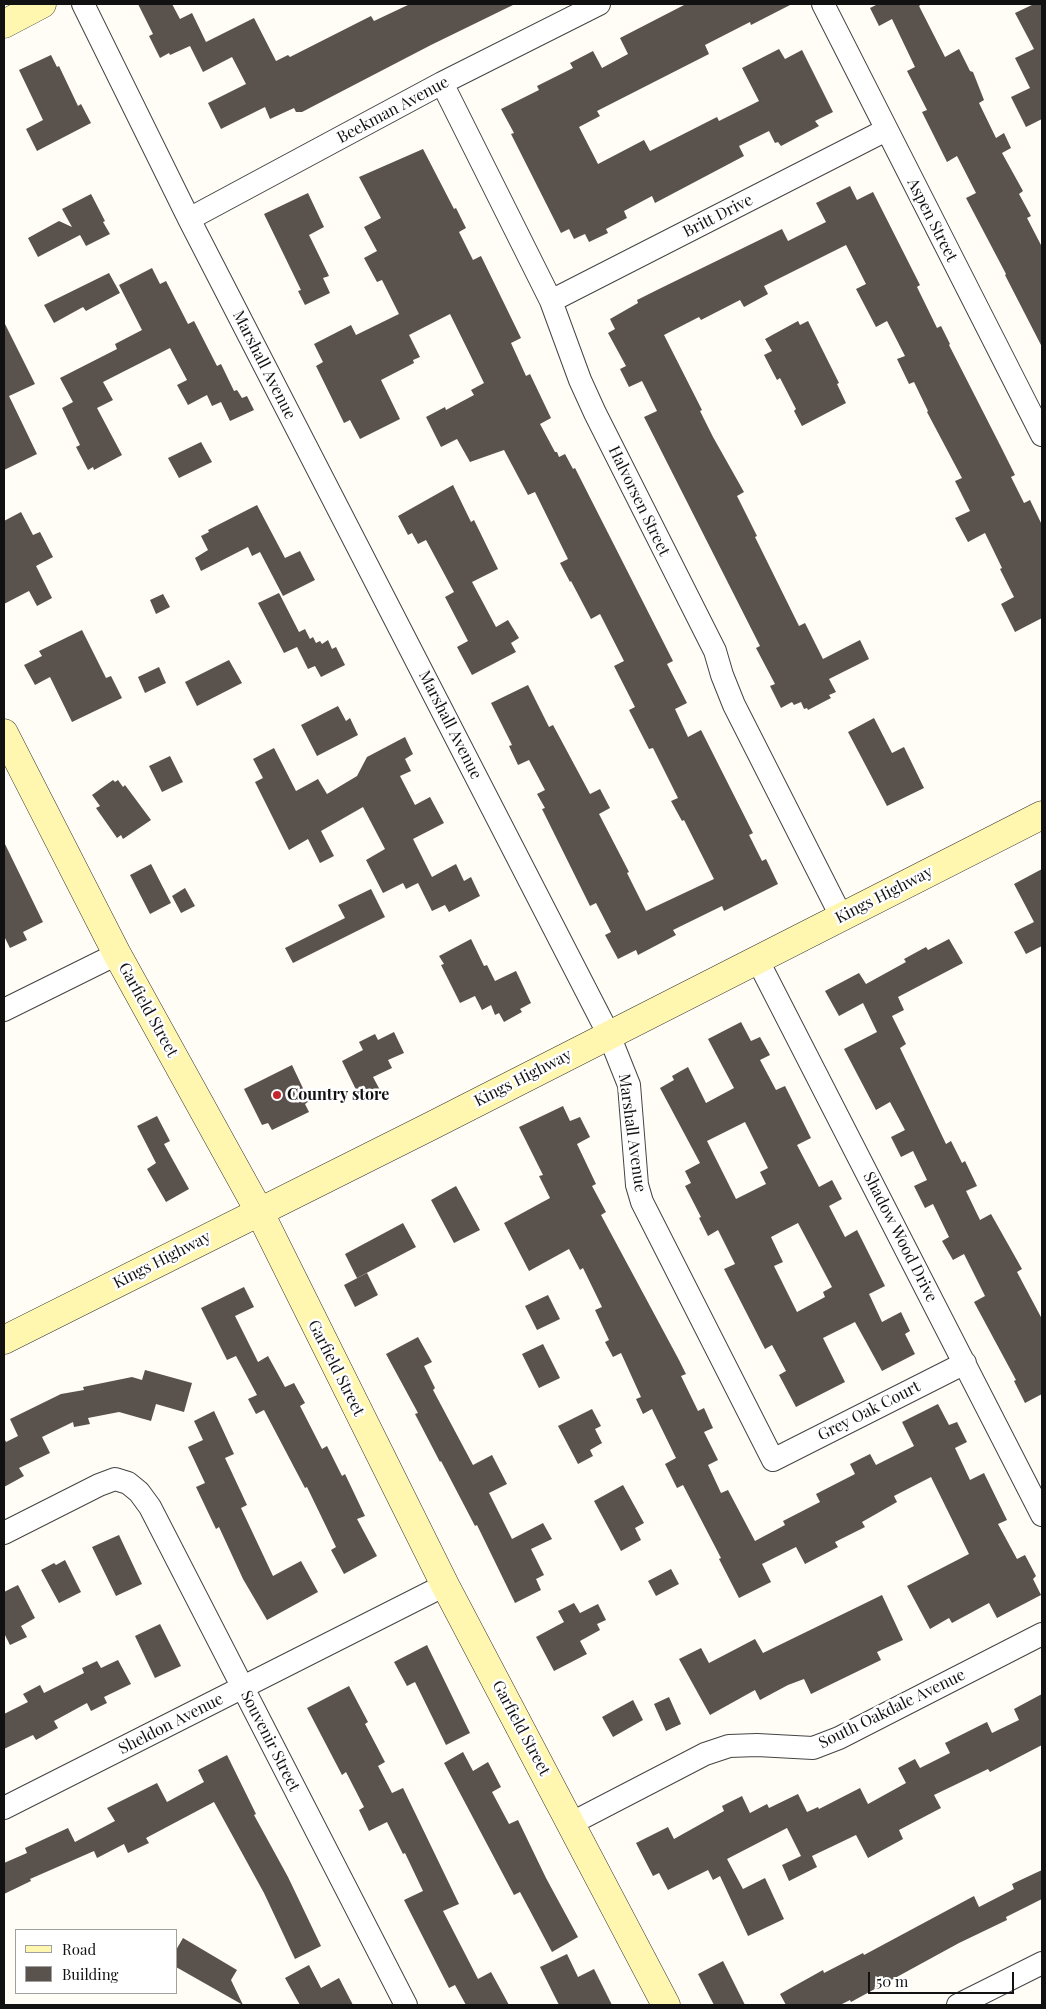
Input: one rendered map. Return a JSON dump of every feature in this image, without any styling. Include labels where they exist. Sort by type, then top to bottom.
[{"type":"main road","points":[[4,24],[42,4]]},
{"type":"main road","name":"Garfield Street","points":[[4,733],[117,954],[259,1211],[445,1585],[572,1823],[666,2005]]},
{"type":"main road","name":"Kings Highway","points":[[4,1340],[396,1144],[1042,815]]},
{"type":"street","name":"Marshall Avenue","points":[[82,4],[189,219],[609,1035],[628,1085],[637,1185],[642,1202],[773,1460]]},
{"type":"street","name":"Beekman Avenue","points":[[189,219],[442,83],[599,4]]},
{"type":"street","name":"Aspen Street","points":[[823,4],[886,130],[1035,402],[1042,435]]},
{"type":"street","name":"Halvorsen Street","points":[[442,83],[550,301],[580,380],[595,413],[715,652],[734,705],[842,916]]},
{"type":"street","name":"Britt Drive","points":[[550,301],[886,130]]},
{"type":"street","points":[[4,1010],[117,954]]},
{"type":"street","name":"Shadow Wood Drive","points":[[757,959],[1042,1515]]},
{"type":"street","name":"Grey Oak Court","points":[[773,1460],[964,1363]]},
{"type":"street","name":"Souvenir Street","points":[[4,1534],[99,1485],[115,1479],[128,1483],[140,1492],[150,1507],[406,2005]]},
{"type":"street","name":"Sheldon Avenue","points":[[4,1808],[445,1585]]},
{"type":"street","name":"South Oakdale Avenue","points":[[572,1823],[705,1754],[729,1746],[757,1745],[813,1748],[839,1738],[1042,1634]]},
{"type":"street","points":[[958,2005],[1042,1962]]},
{"type":"building","points":[[138,4],[172,4],[180,19],[192,13],[206,42],[254,18],[276,61],[288,55],[290,57],[371,16],[374,21],[410,4],[515,4],[302,112],[296,112],[294,108],[270,119],[265,107],[221,129],[208,103],[246,84],[232,57],[203,72],[190,46],[160,58],[149,36],[153,34]]},
{"type":"building","points":[[686,4],[792,4],[751,25],[750,22],[705,45],[709,54],[597,111],[600,116],[579,127],[598,164],[644,140],[650,151],[717,117],[719,121],[759,101],[742,68],[779,49],[785,59],[802,50],[833,112],[815,121],[819,126],[781,146],[778,142],[775,143],[769,131],[739,146],[744,156],[655,203],[652,196],[624,211],[627,218],[606,229],[608,233],[589,242],[585,234],[574,239],[569,229],[561,233],[511,134],[514,133],[501,109],[539,90],[537,86],[573,68],[570,63],[593,51],[602,68],[628,54],[620,38]]},
{"type":"building","points":[[878,4],[922,4],[919,6],[945,57],[959,49],[970,71],[973,72],[984,100],[979,103],[996,138],[1004,133],[1011,148],[1002,153],[1023,191],[1019,194],[1031,216],[1027,218],[1042,247],[1042,347],[966,198],[976,193],[957,156],[947,162],[922,112],[927,110],[907,71],[915,67],[892,19],[879,26],[870,8]]},
{"type":"building","points":[[1034,4],[1042,4],[1042,119],[1026,127],[1011,97],[1030,88],[1015,58],[1034,49],[1015,13]]},
{"type":"building","points":[[51,55],[57,67],[59,66],[78,106],[81,104],[91,123],[37,151],[26,129],[43,120],[19,70]]},
{"type":"building","points":[[423,149],[466,228],[459,232],[473,260],[481,256],[521,338],[511,343],[526,376],[530,374],[551,418],[540,424],[555,452],[557,452],[559,457],[565,454],[573,469],[575,468],[673,661],[667,664],[687,703],[675,709],[688,737],[701,730],[753,833],[749,835],[762,861],[766,859],[778,884],[724,911],[722,906],[673,930],[676,935],[638,955],[636,950],[618,959],[605,935],[611,932],[596,903],[590,906],[542,809],[545,808],[537,794],[545,790],[529,760],[518,765],[509,746],[512,745],[491,703],[528,685],[549,727],[553,725],[590,794],[600,789],[610,808],[599,814],[629,872],[627,873],[646,911],[714,879],[684,820],[682,821],[671,801],[678,798],[653,748],[649,749],[629,710],[635,707],[614,666],[624,661],[600,614],[591,619],[570,582],[560,563],[568,559],[535,492],[528,495],[504,450],[470,462],[457,439],[441,447],[426,417],[445,407],[446,410],[474,395],[471,390],[484,383],[450,314],[409,335],[420,357],[413,360],[414,363],[381,380],[400,419],[360,439],[350,420],[344,423],[316,366],[323,362],[314,344],[351,325],[356,335],[399,314],[382,280],[377,282],[364,258],[377,251],[364,227],[381,218],[359,177]]},
{"type":"building","points":[[850,186],[857,200],[873,192],[920,285],[917,287],[937,328],[941,326],[1015,475],[1011,477],[1024,503],[1030,500],[1042,525],[1042,618],[1015,632],[1001,604],[1014,597],[985,533],[968,542],[955,518],[970,511],[955,481],[962,478],[927,412],[914,382],[909,384],[897,359],[905,356],[887,321],[876,327],[856,289],[866,284],[846,245],[764,286],[768,294],[744,307],[740,300],[701,320],[699,317],[664,335],[702,410],[700,411],[713,437],[744,492],[737,496],[799,626],[805,623],[823,659],[860,640],[869,659],[829,679],[836,692],[829,695],[831,698],[808,710],[807,708],[804,709],[801,702],[794,705],[792,702],[781,708],[770,686],[775,684],[756,648],[760,646],[644,417],[657,411],[642,381],[629,387],[620,369],[626,366],[608,333],[615,329],[610,319],[638,303],[637,300],[782,229],[788,241],[826,222],[816,203]]},
{"type":"building","points":[[308,193],[324,227],[309,235],[329,276],[323,278],[330,293],[305,305],[298,291],[301,290],[264,214]]},
{"type":"building","points":[[91,194],[110,234],[86,246],[80,235],[38,257],[28,238],[59,221],[72,227],[62,209]]},
{"type":"building","points":[[152,268],[160,284],[166,281],[188,324],[194,321],[217,366],[221,364],[234,391],[237,390],[242,398],[247,396],[254,410],[230,421],[221,402],[212,406],[207,395],[188,405],[177,385],[187,380],[170,348],[103,382],[113,400],[97,408],[122,455],[94,470],[93,467],[88,470],[76,447],[80,445],[62,408],[73,402],[60,378],[117,349],[115,344],[142,330],[119,285]]},
{"type":"building","points":[[109,273],[120,293],[86,311],[83,307],[54,323],[44,305]]},
{"type":"building","points":[[798,321],[800,325],[808,321],[839,383],[837,384],[846,403],[802,426],[794,411],[796,409],[780,378],[777,380],[764,355],[772,351],[765,339]]},
{"type":"building","points":[[4,322],[35,384],[9,396],[37,454],[4,470]]},
{"type":"building","points":[[201,442],[212,462],[179,478],[168,458]]},
{"type":"building","points":[[453,485],[471,522],[474,520],[498,569],[472,582],[496,627],[508,620],[519,638],[511,643],[516,652],[472,675],[457,647],[468,641],[445,597],[454,592],[426,540],[418,544],[412,533],[408,535],[398,516]]},
{"type":"building","points":[[257,505],[285,558],[300,551],[315,580],[283,596],[260,552],[252,556],[248,547],[201,571],[195,558],[208,550],[201,536],[209,532],[208,530]]},
{"type":"building","points":[[21,512],[33,535],[40,532],[53,557],[36,566],[52,598],[37,606],[29,591],[4,604],[4,521]]},
{"type":"building","points":[[279,593],[299,632],[305,629],[310,639],[313,637],[316,643],[320,641],[322,644],[328,640],[332,649],[336,647],[345,665],[321,677],[315,666],[308,669],[297,647],[284,653],[258,603]]},
{"type":"building","points":[[163,594],[170,607],[156,614],[150,600]]},
{"type":"building","points":[[82,630],[106,678],[111,676],[122,698],[72,722],[50,677],[35,685],[24,665],[42,656],[39,651]]},
{"type":"building","points":[[229,660],[242,683],[197,706],[185,682]]},
{"type":"building","points":[[159,667],[166,683],[145,693],[138,677]]},
{"type":"building","points":[[338,706],[346,721],[350,718],[358,735],[317,756],[301,725]]},
{"type":"building","points":[[874,718],[892,753],[904,747],[924,788],[887,806],[848,732]]},
{"type":"building","points":[[405,737],[413,754],[405,759],[411,771],[400,776],[415,805],[430,797],[444,823],[413,839],[432,877],[456,864],[464,881],[471,877],[480,896],[449,912],[445,905],[432,911],[418,883],[406,889],[403,883],[383,893],[366,860],[385,849],[363,807],[321,831],[334,856],[320,863],[308,839],[289,850],[255,782],[263,778],[253,759],[274,748],[296,791],[318,779],[327,794],[357,776],[367,757]]},
{"type":"building","points":[[170,756],[183,782],[162,792],[149,766]]},
{"type":"building","points":[[113,780],[115,782],[118,780],[123,787],[125,785],[151,820],[123,839],[121,835],[117,838],[96,808],[100,806],[92,795]]},
{"type":"building","points":[[4,842],[43,922],[23,932],[27,940],[10,948],[4,936]]},
{"type":"building","points":[[151,864],[171,903],[150,914],[130,875]]},
{"type":"building","points":[[1042,869],[1042,946],[1026,954],[1014,932],[1034,922],[1014,884]]},
{"type":"building","points":[[185,888],[195,906],[181,913],[172,896]]},
{"type":"building","points":[[371,889],[385,917],[293,963],[285,948],[345,918],[338,905]]},
{"type":"building","points":[[471,939],[484,966],[487,965],[495,981],[516,971],[531,1003],[520,1009],[522,1012],[504,1022],[499,1013],[495,1015],[491,1005],[482,1010],[475,996],[460,1003],[441,965],[444,964],[439,956]]},
{"type":"building","points":[[949,939],[963,963],[898,997],[904,1010],[892,1016],[906,1044],[900,1048],[946,1144],[951,1141],[962,1163],[965,1161],[977,1186],[966,1191],[980,1220],[991,1214],[1022,1269],[1017,1272],[1042,1319],[1042,1394],[1025,1403],[1014,1381],[1016,1380],[974,1302],[985,1296],[964,1254],[953,1260],[942,1241],[949,1237],[933,1204],[925,1208],[914,1186],[927,1180],[913,1151],[901,1157],[891,1137],[905,1130],[890,1102],[876,1110],[844,1049],[877,1032],[863,1003],[839,1016],[825,991],[859,973],[866,984],[906,962],[904,959],[926,947],[928,950]]},
{"type":"building","points":[[741,1022],[751,1041],[760,1037],[770,1055],[760,1060],[776,1090],[785,1086],[811,1138],[797,1145],[819,1187],[832,1180],[842,1199],[829,1206],[845,1237],[857,1230],[885,1286],[869,1294],[882,1322],[901,1312],[910,1331],[905,1334],[915,1354],[882,1371],[855,1322],[823,1338],[845,1382],[796,1407],[779,1375],[786,1371],[772,1345],[765,1349],[724,1269],[735,1264],[718,1230],[708,1236],[699,1218],[701,1217],[685,1186],[691,1183],[685,1171],[700,1163],[660,1088],[674,1080],[672,1076],[688,1067],[706,1103],[734,1088],[708,1039]],"holes":[[[745,1122],[768,1168],[760,1172],[766,1184],[736,1199],[707,1141]],[[798,1223],[832,1287],[823,1292],[825,1297],[797,1312],[774,1266],[783,1262],[771,1237]]]},
{"type":"building","points":[[394,1032],[404,1053],[388,1060],[392,1068],[373,1077],[380,1090],[361,1100],[342,1061],[363,1050],[359,1042],[375,1034],[378,1040]]},
{"type":"building","name":"Country store","points":[[292,1065],[309,1101],[305,1104],[309,1112],[272,1130],[268,1123],[262,1125],[244,1089]]},
{"type":"building","points":[[563,1106],[570,1121],[580,1117],[590,1137],[577,1144],[596,1184],[592,1186],[606,1212],[601,1215],[686,1374],[681,1376],[698,1411],[704,1408],[713,1428],[704,1432],[718,1460],[708,1465],[721,1493],[728,1490],[755,1541],[785,1525],[783,1521],[820,1502],[816,1494],[855,1474],[850,1464],[870,1454],[876,1465],[914,1446],[902,1422],[938,1404],[949,1425],[957,1422],[967,1442],[955,1448],[970,1480],[984,1473],[1007,1520],[998,1524],[1017,1559],[1025,1555],[1036,1576],[1033,1579],[1041,1595],[997,1618],[989,1603],[952,1623],[949,1618],[930,1629],[907,1586],[969,1554],[931,1477],[894,1496],[897,1502],[862,1522],[865,1527],[835,1542],[838,1547],[805,1564],[796,1547],[762,1564],[771,1582],[739,1598],[719,1559],[721,1558],[683,1485],[677,1488],[665,1464],[676,1458],[652,1409],[643,1414],[636,1399],[641,1397],[621,1353],[613,1357],[605,1342],[609,1340],[595,1310],[602,1307],[583,1268],[580,1270],[569,1249],[529,1271],[504,1223],[550,1198],[539,1176],[543,1175],[519,1127]]},
{"type":"building","points":[[157,1116],[170,1141],[164,1144],[189,1189],[166,1202],[147,1169],[156,1163],[137,1126]]},
{"type":"building","points":[[456,1186],[480,1230],[454,1243],[431,1200]]},
{"type":"building","points":[[403,1223],[416,1247],[357,1278],[345,1254]]},
{"type":"building","points":[[367,1273],[378,1295],[355,1307],[344,1285]]},
{"type":"building","points":[[244,1287],[254,1307],[235,1316],[258,1362],[268,1356],[285,1387],[294,1383],[305,1403],[300,1406],[322,1449],[327,1446],[342,1476],[345,1474],[365,1516],[357,1519],[377,1556],[344,1574],[331,1550],[336,1547],[307,1487],[305,1488],[264,1410],[256,1414],[248,1399],[257,1395],[236,1356],[227,1360],[201,1308]]},
{"type":"building","points":[[548,1295],[560,1319],[537,1330],[525,1306]]},
{"type":"building","points":[[418,1337],[432,1362],[424,1366],[435,1388],[433,1390],[473,1465],[492,1455],[507,1484],[489,1493],[512,1539],[543,1523],[552,1539],[531,1549],[544,1575],[536,1579],[541,1590],[515,1603],[477,1525],[475,1526],[440,1462],[415,1414],[418,1413],[386,1354]]},
{"type":"building","points":[[543,1344],[560,1378],[539,1388],[522,1354]]},
{"type":"building","points":[[145,1370],[192,1383],[184,1412],[156,1404],[151,1421],[119,1412],[88,1418],[90,1424],[74,1427],[73,1422],[42,1437],[50,1453],[19,1468],[24,1476],[4,1487],[4,1438],[6,1442],[18,1436],[10,1419],[61,1394],[84,1390],[83,1387],[132,1377],[142,1380]]},
{"type":"building","points":[[592,1409],[601,1426],[595,1429],[602,1443],[590,1450],[593,1456],[578,1464],[558,1426]]},
{"type":"building","points":[[214,1411],[234,1454],[225,1458],[247,1505],[241,1508],[273,1576],[301,1561],[318,1592],[267,1620],[243,1579],[219,1527],[216,1529],[196,1487],[205,1483],[188,1447],[203,1440],[194,1421]]},
{"type":"building","points":[[623,1485],[644,1523],[635,1528],[641,1540],[621,1551],[594,1501]]},
{"type":"building","points":[[119,1535],[142,1584],[116,1596],[92,1547]]},
{"type":"building","points":[[65,1560],[81,1592],[59,1603],[41,1570]]},
{"type":"building","points":[[671,1569],[679,1584],[656,1596],[648,1581]]},
{"type":"building","points":[[18,1585],[35,1618],[21,1626],[27,1637],[10,1645],[4,1633],[4,1592]]},
{"type":"building","points":[[882,1595],[903,1640],[877,1652],[881,1660],[811,1694],[804,1679],[760,1700],[755,1690],[710,1715],[679,1659],[701,1648],[709,1663],[755,1639],[763,1653]]},
{"type":"building","points":[[574,1603],[580,1613],[598,1604],[606,1620],[597,1624],[600,1630],[580,1641],[587,1654],[554,1671],[536,1637],[564,1622],[558,1611]]},
{"type":"building","points":[[160,1624],[181,1666],[155,1678],[135,1636]]},
{"type":"building","points":[[427,1645],[470,1733],[446,1745],[415,1682],[407,1686],[394,1662]]},
{"type":"building","points":[[118,1660],[131,1684],[104,1697],[107,1703],[91,1711],[87,1703],[54,1721],[58,1728],[36,1740],[33,1735],[4,1749],[4,1714],[28,1702],[23,1694],[40,1685],[44,1693],[84,1673],[82,1668],[97,1661],[101,1668]]},
{"type":"building","points":[[349,1686],[368,1722],[365,1724],[385,1762],[378,1766],[392,1793],[403,1788],[459,1904],[443,1911],[478,1979],[491,1972],[509,2005],[466,2005],[455,1985],[449,1988],[404,1900],[423,1891],[405,1853],[403,1854],[387,1822],[369,1831],[359,1810],[364,1807],[346,1772],[342,1775],[307,1708]]},
{"type":"building","points":[[1042,1694],[1042,1745],[990,1772],[988,1769],[934,1795],[941,1808],[899,1830],[903,1839],[868,1858],[856,1835],[812,1856],[817,1867],[789,1881],[782,1865],[801,1856],[787,1828],[727,1859],[743,1889],[765,1878],[784,1919],[748,1936],[720,1876],[713,1880],[708,1870],[668,1890],[659,1873],[653,1876],[636,1843],[668,1827],[674,1839],[724,1811],[722,1806],[742,1796],[750,1813],[767,1804],[769,1808],[798,1794],[807,1812],[818,1807],[819,1809],[860,1788],[868,1804],[906,1783],[898,1768],[915,1759],[920,1768],[950,1753],[945,1743],[987,1722],[992,1733],[1019,1720],[1014,1709]]},
{"type":"building","points":[[669,1697],[681,1724],[666,1731],[654,1704]]},
{"type":"building","points":[[633,1700],[643,1720],[613,1737],[602,1717]]},
{"type":"building","points":[[463,1752],[473,1771],[488,1762],[501,1787],[492,1792],[509,1824],[518,1820],[546,1878],[578,1937],[552,1952],[520,1892],[514,1895],[444,1763]]},
{"type":"building","points":[[227,1755],[256,1814],[254,1815],[288,1877],[321,1946],[295,1959],[264,1893],[214,1802],[146,1838],[149,1843],[128,1853],[124,1844],[97,1858],[94,1851],[30,1879],[31,1881],[4,1894],[4,1863],[27,1853],[25,1848],[68,1828],[75,1842],[115,1821],[107,1808],[157,1783],[167,1802],[204,1782],[198,1770]]},
{"type":"building","points":[[1042,1870],[1042,1899],[1006,1917],[1007,1920],[959,1943],[851,2002],[850,2000],[840,2005],[786,2005],[780,1994],[823,1970],[824,1973],[863,1953],[864,1955],[974,1896],[979,1907],[1014,1889],[1012,1884]]},
{"type":"building","points":[[183,1938],[237,1970],[231,1980],[243,2005],[178,1968],[178,1947]]},
{"type":"building","points":[[567,1954],[578,1977],[594,1969],[612,2005],[559,2005],[540,1967]]},
{"type":"building","points":[[723,1961],[745,2005],[714,2005],[698,1974]]},
{"type":"building","points":[[309,1965],[321,1988],[339,1978],[353,2005],[300,2005],[285,1978]]},
{"type":"place","name":"Country store","points":[[277,1095]]}]
